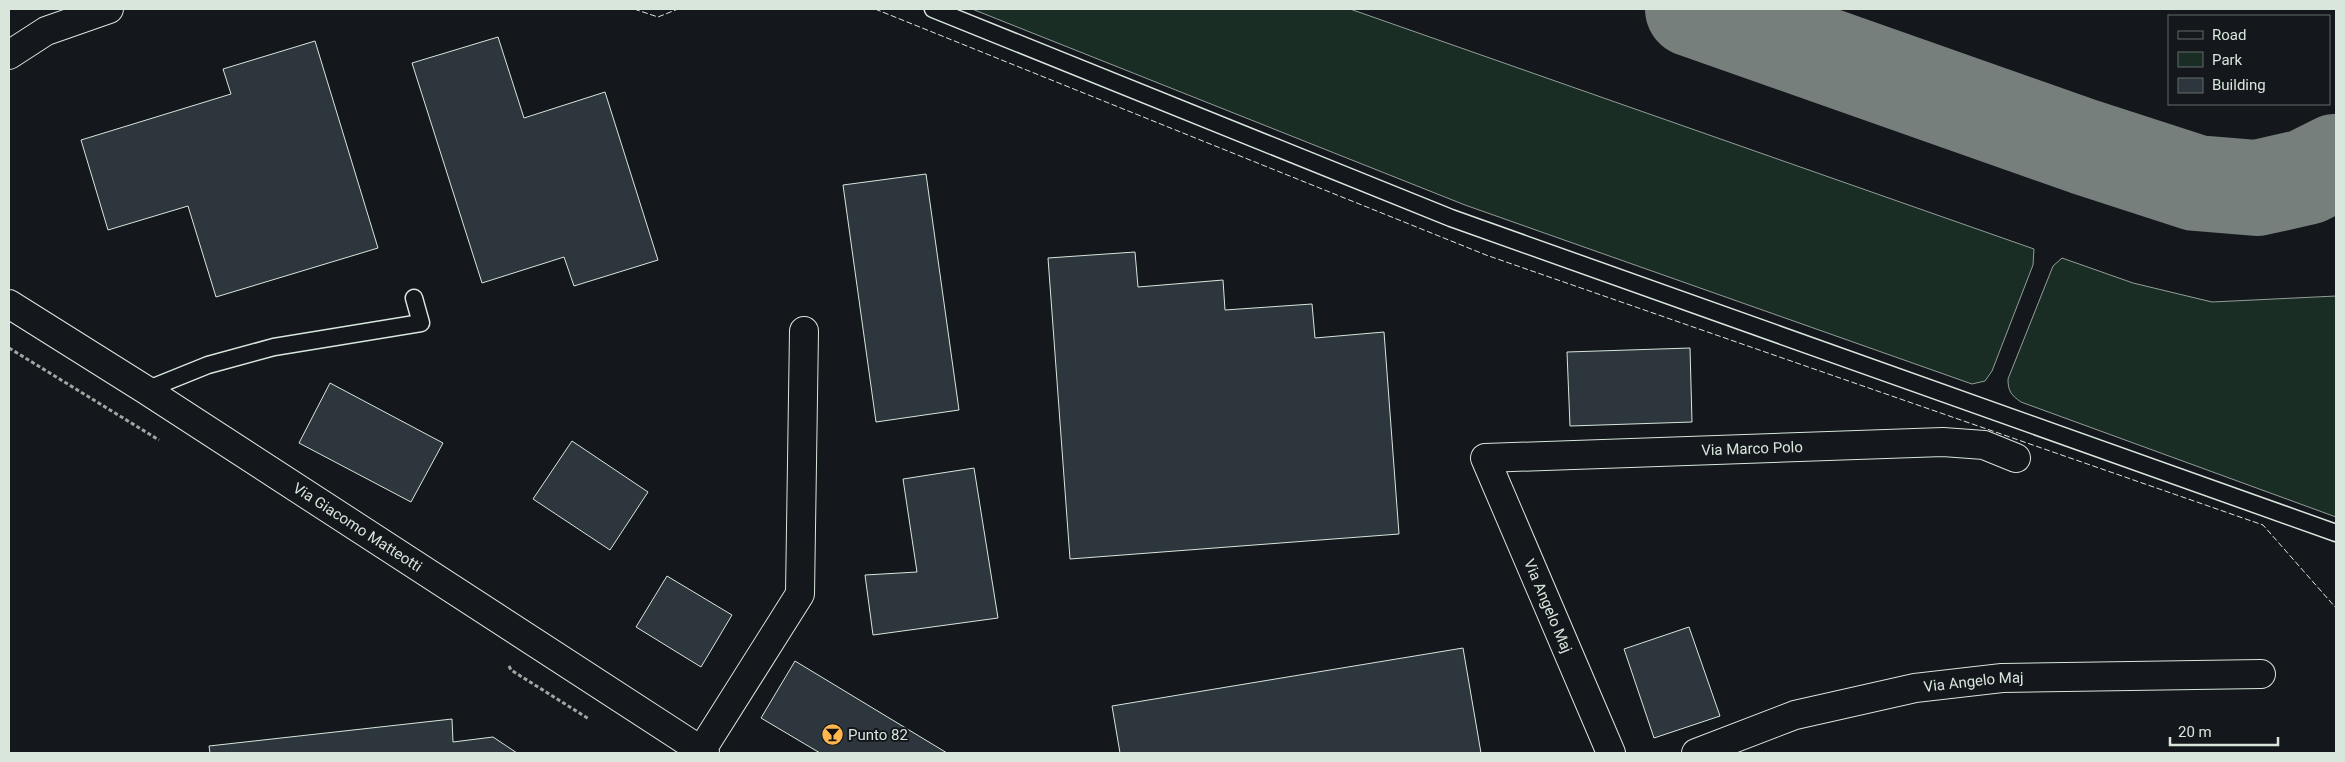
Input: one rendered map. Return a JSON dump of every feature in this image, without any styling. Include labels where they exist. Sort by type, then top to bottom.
[{"type":"street","points":[[9,56],[46,32],[109,9]]},
{"type":"street","name":"Via Giacomo Matteotti","points":[[9,304],[146,390],[703,752]]},
{"type":"street","points":[[703,752],[800,594],[804,331]]},
{"type":"street","name":"Via Marco Polo","points":[[1485,458],[1943,442],[1984,445],[2016,458]]},
{"type":"street","name":"Via Angelo Maj","points":[[1485,458],[1611,753]]},
{"type":"street","name":"Via Angelo Maj","points":[[1696,753],[1795,715],[1915,688],[2002,678],[2261,674]]},
{"type":"lane","points":[[933,9],[1451,218],[2336,533]]},
{"type":"lane","points":[[146,390],[208,365],[274,347],[421,323],[414,298]]},
{"type":"green space","points":[[972,9],[1350,9],[2034,249],[2033,265],[1992,371],[1985,381],[1972,384],[1465,205]]},
{"type":"green space","points":[[2062,258],[2133,283],[2212,302],[2336,296],[2336,517],[2021,402],[2015,397],[2009,390],[2008,379],[2053,266]]},
{"type":"building","points":[[498,37],[524,118],[605,92],[658,260],[574,286],[564,257],[482,283],[412,63]]},
{"type":"building","points":[[315,41],[378,248],[216,297],[188,206],[108,230],[81,140],[231,94],[223,69]]},
{"type":"building","points":[[926,174],[959,410],[876,422],[843,185]]},
{"type":"building","points":[[1135,252],[1138,287],[1223,280],[1225,310],[1312,304],[1315,338],[1384,332],[1399,534],[1070,559],[1048,258]]},
{"type":"building","points":[[1690,348],[1692,422],[1570,426],[1567,352]]},
{"type":"building","points":[[330,383],[443,443],[411,502],[299,443]]},
{"type":"building","points":[[572,441],[648,492],[610,550],[533,499]]},
{"type":"building","points":[[974,468],[998,618],[873,635],[865,575],[917,572],[903,479]]},
{"type":"building","points":[[667,576],[732,615],[701,667],[636,627]]},
{"type":"building","points":[[1689,627],[1720,716],[1654,738],[1624,649]]},
{"type":"building","points":[[1463,648],[1481,753],[1120,753],[1112,706]]},
{"type":"building","points":[[795,661],[947,753],[820,753],[761,718]]},
{"type":"building","points":[[452,719],[453,742],[493,737],[517,753],[210,753],[209,746]]},
{"type":"taxiway","points":[[1693,9],[2085,147],[2196,183],[2257,188],[2306,177],[2336,162]]},
{"type":"fence","points":[[634,9],[658,17],[678,9]]},
{"type":"fence","points":[[875,9],[1486,255],[2263,525],[2336,608]]},
{"type":"place","name":"Punto 82","points":[[832,735]]}]
